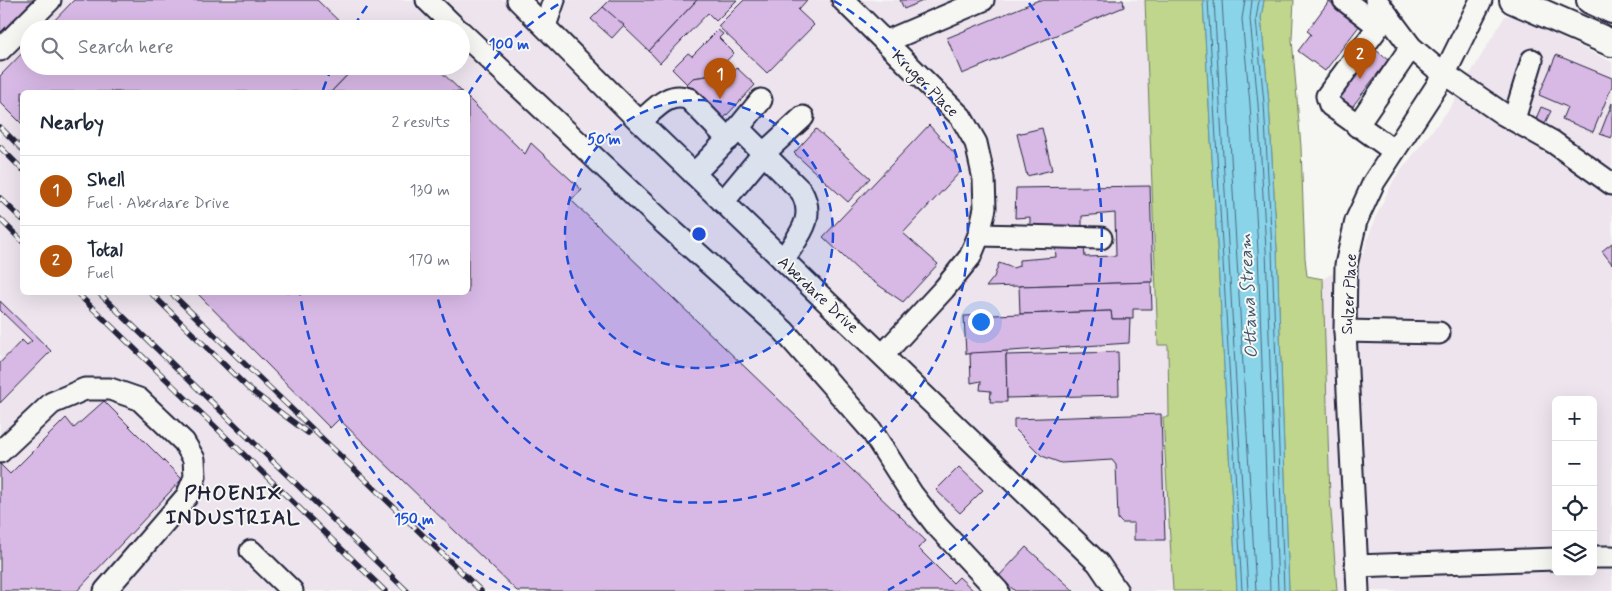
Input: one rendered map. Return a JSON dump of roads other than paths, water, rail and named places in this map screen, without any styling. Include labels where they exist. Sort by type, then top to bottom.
[{"type":"main road","points":[[1513,0],[1612,43]]},
{"type":"main road","points":[[1590,0],[1612,10]]},
{"type":"street","points":[[30,20],[50,0]]},
{"type":"street","points":[[427,0],[448,20]]},
{"type":"street","name":"Aberdare Drive","points":[[518,0],[722,202],[1098,563],[1117,591]]},
{"type":"street","points":[[546,26],[554,0]]},
{"type":"street","name":"Kruger Place","points":[[843,0],[961,117],[976,143],[984,179],[985,208],[979,235],[970,257],[944,289],[883,355]]},
{"type":"street","points":[[885,42],[983,0]]},
{"type":"street","points":[[1344,0],[1380,13],[1410,47],[1445,74],[1503,114],[1554,142],[1612,184]]},
{"type":"street","name":"Sulzer Place","points":[[1358,591],[1345,331],[1346,265],[1356,221],[1374,182],[1445,74],[1481,0]]},
{"type":"street","points":[[1380,13],[1329,90],[1327,96],[1330,105],[1394,151]]},
{"type":"street","points":[[0,50],[20,30]]},
{"type":"street","points":[[470,41],[664,224],[784,331],[872,430],[912,494],[937,526],[998,591]]},
{"type":"street","points":[[1357,126],[1410,47]]},
{"type":"street","points":[[1514,119],[1532,60]]},
{"type":"street","points":[[640,122],[669,97],[682,96],[689,98],[733,134],[763,154],[801,191],[807,201],[806,224],[783,260]]},
{"type":"street","points":[[694,174],[733,134],[761,100]]},
{"type":"street","points":[[722,202],[763,154],[803,117]]},
{"type":"street","points":[[979,235],[1101,238]]},
{"type":"street","points":[[1345,331],[1439,334]]},
{"type":"street","points":[[0,452],[52,403],[85,390],[110,389],[140,399],[184,442],[194,459],[195,477],[187,496],[105,591]]},
{"type":"street","points":[[251,552],[292,591]]},
{"type":"street","points":[[1597,557],[1612,556]]},
{"type":"street","points":[[1356,566],[1552,559]]},
{"type":"water","name":"Ottawa Stream","points":[[1203,0],[1264,0],[1261,18],[1269,103],[1277,250],[1289,591],[1237,591]]},
{"type":"railway","points":[[0,127],[20,147]]},
{"type":"railway","points":[[0,147],[20,167]]},
{"type":"railway","points":[[0,198],[20,217]]},
{"type":"railway","points":[[0,219],[20,239]]},
{"type":"railway","points":[[79,295],[385,591]]},
{"type":"railway","points":[[101,295],[407,591]]},
{"type":"railway","points":[[153,295],[249,389],[308,433]]},
{"type":"railway","points":[[173,295],[481,591]]},
{"type":"place","name":"Total","points":[[1360,79]]},
{"type":"place","name":"Shell","points":[[720,99]]},
{"type":"district","name":"PHOENIX INDUSTRIAL","points":[[233,505]]}]
